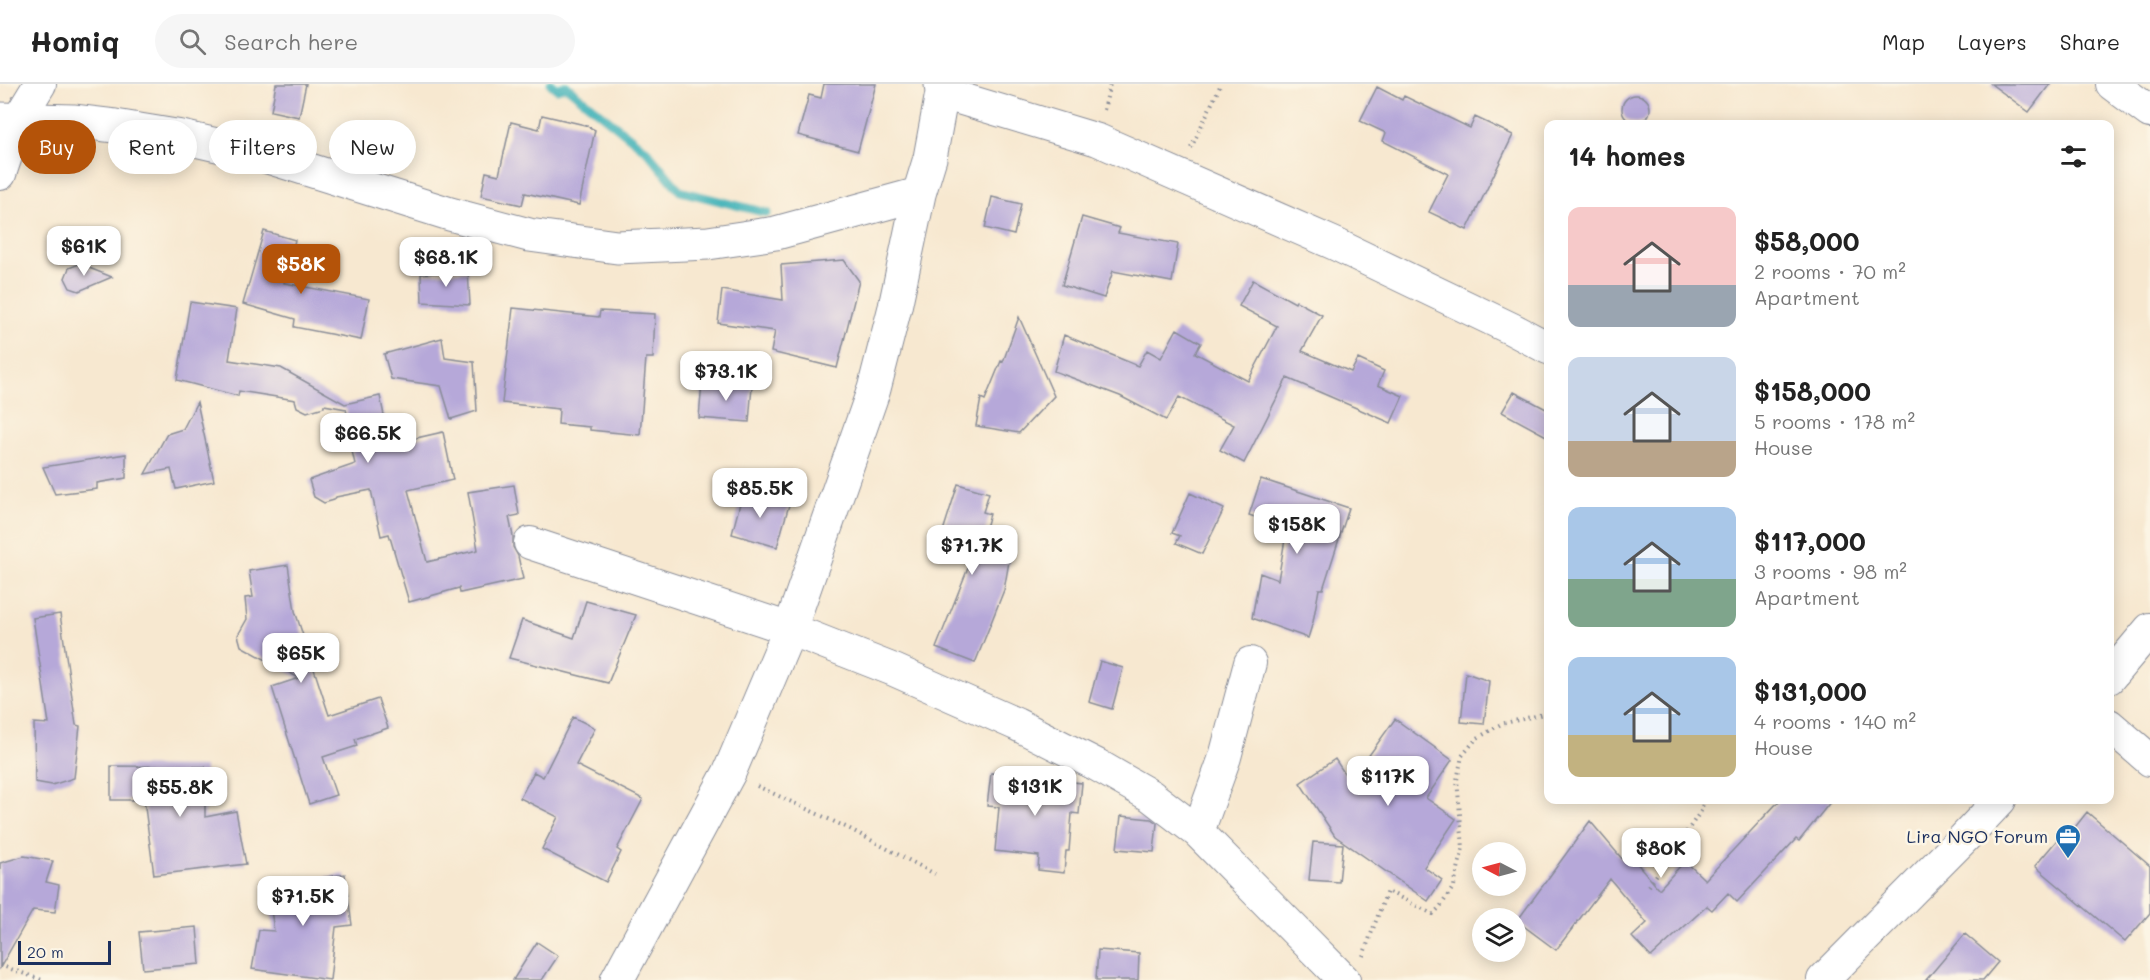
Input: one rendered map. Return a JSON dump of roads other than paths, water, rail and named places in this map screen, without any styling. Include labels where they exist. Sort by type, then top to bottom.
[{"type":"street","points":[[0,174],[9,120],[40,84]]},
{"type":"street","points":[[2112,84],[2150,112]]},
{"type":"street","points":[[617,980],[729,774],[790,629],[874,389],[930,158],[942,88],[1098,140],[1335,244],[1512,328],[1544,346]]},
{"type":"street","points":[[9,120],[83,122],[182,137],[265,156],[450,214],[530,235],[617,248],[708,243],[776,233],[920,194]]},
{"type":"street","points":[[530,543],[790,629],[894,670],[1016,724],[1097,765],[1142,791],[1198,832],[1353,969]]},
{"type":"street","points":[[2114,672],[2150,629]]},
{"type":"street","points":[[1198,832],[1225,757],[1250,663]]},
{"type":"street","points":[[2114,729],[2150,760]]},
{"type":"street","points":[[1823,980],[1996,804]]},
{"type":"waterway","points":[[551,84],[557,89],[566,86],[647,151],[680,191],[767,213]]},
{"type":"place","name":"Lira NGO Forum","points":[[2068,860]]}]
